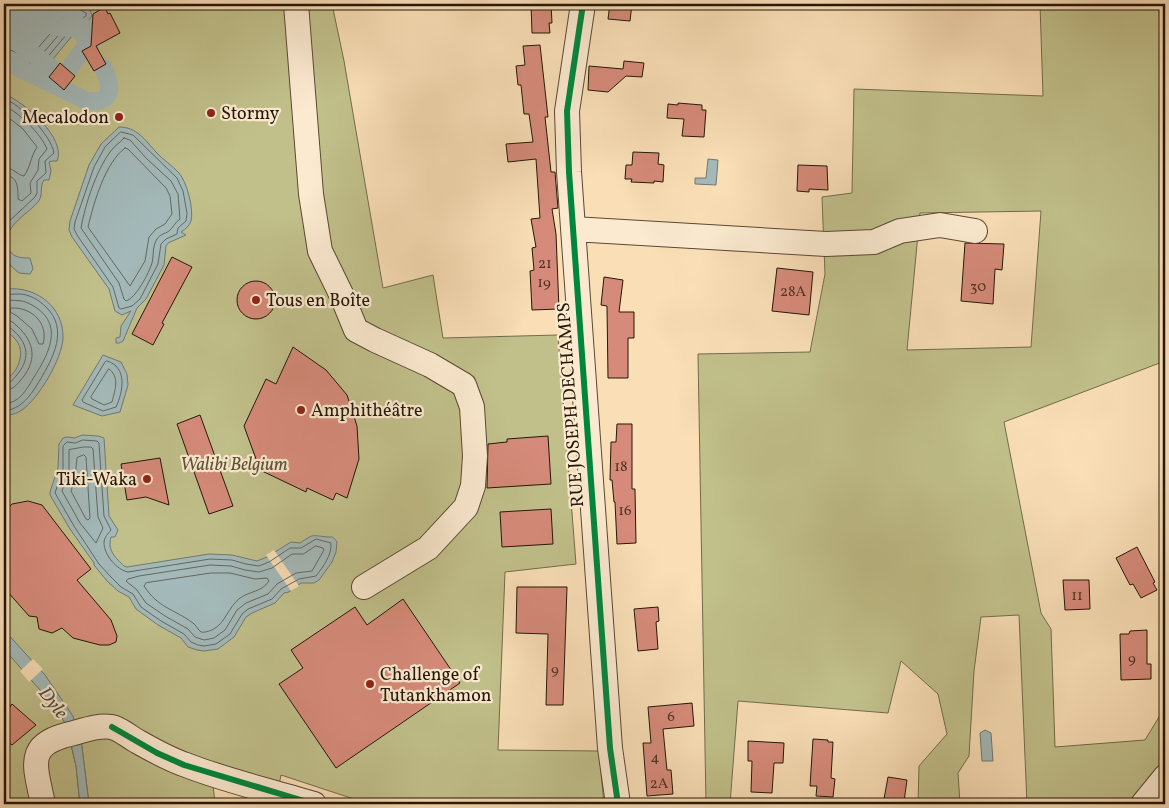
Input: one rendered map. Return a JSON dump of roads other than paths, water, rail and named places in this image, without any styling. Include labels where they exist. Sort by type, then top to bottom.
[{"type":"street","points":[[296,4],[311,194],[320,250],[356,330],[430,365],[464,386],[472,406],[475,456],[473,486],[466,507],[428,548],[364,587]]},
{"type":"street","name":"RUE JOSEPH DECHAMPS","points":[[583,4],[567,111],[569,172],[610,748],[618,804]]},
{"type":"street","points":[[573,229],[826,244],[874,242],[900,231],[940,225],[975,231]]},
{"type":"street","points":[[43,804],[35,764],[37,753],[49,741],[62,735],[107,727],[184,765],[314,804]]},
{"type":"street","points":[[1143,804],[1165,780]]},
{"type":"water","points":[[4,4],[82,4],[84,7],[89,6],[92,16],[81,25],[44,70],[30,72],[25,79],[22,77],[25,64],[4,53]]},
{"type":"water","points":[[4,94],[22,104],[41,121],[56,142],[58,152],[57,161],[49,162],[51,171],[49,180],[44,180],[38,202],[11,228],[8,235],[7,242],[11,253],[18,257],[30,258],[33,269],[30,274],[19,273],[10,265],[4,266],[4,205],[7,194],[4,183]]},
{"type":"water","points":[[119,127],[131,129],[140,135],[179,173],[187,189],[192,216],[186,229],[181,232],[186,235],[168,243],[166,246],[164,265],[146,299],[137,308],[123,341],[116,343],[116,338],[120,337],[121,326],[131,311],[122,315],[115,311],[109,289],[69,230],[70,221],[89,165],[101,144]]},
{"type":"water","points":[[708,159],[718,160],[716,185],[695,184],[695,178],[706,178]]},
{"type":"water","points":[[4,286],[7,289],[28,291],[46,301],[59,317],[63,338],[62,347],[54,367],[35,397],[22,410],[4,416],[4,380],[13,374],[21,353],[17,341],[4,329]]},
{"type":"water","points":[[103,355],[121,362],[127,374],[128,385],[120,412],[102,416],[73,405]]},
{"type":"water","points":[[82,435],[104,438],[109,516],[118,530],[115,537],[111,537],[110,546],[113,554],[124,566],[209,554],[232,555],[257,561],[291,542],[300,543],[315,536],[332,537],[337,542],[332,562],[319,580],[314,583],[301,583],[289,592],[284,593],[275,603],[246,617],[234,637],[218,649],[204,651],[188,647],[181,638],[158,625],[136,609],[129,597],[118,591],[107,581],[70,529],[50,495],[58,468],[59,444],[63,438],[75,438]]},
{"type":"water","name":"Dyle","points":[[4,630],[45,675],[73,716],[81,739],[89,804],[80,804],[76,766],[67,726],[54,706],[4,649]]},
{"type":"water","points":[[985,730],[991,733],[993,761],[982,761],[980,733]]},
{"type":"waterway","points":[[65,4],[90,47]]},
{"type":"waterway","points":[[98,4],[101,9]]},
{"type":"waterway","points":[[55,27],[92,29]]},
{"type":"waterway","points":[[68,70],[94,35]]},
{"type":"waterway","points":[[4,37],[17,42],[54,70]]},
{"type":"waterway","points":[[4,61],[87,101],[103,99],[109,92],[108,80],[102,66]]},
{"type":"place","name":"Stormy","points":[[211,113]]},
{"type":"place","name":"Mecalodon","points":[[119,117]]},
{"type":"place","name":"Tous en Boîte","points":[[256,300]]},
{"type":"place","name":"Amphithéâtre","points":[[301,410]]},
{"type":"place","name":"Tiki-Waka","points":[[147,479]]},
{"type":"place","name":"Challenge of Tutankhamon","points":[[370,684]]},
{"type":"park label","name":"Walibi Belgium","points":[[234,464]]}]
